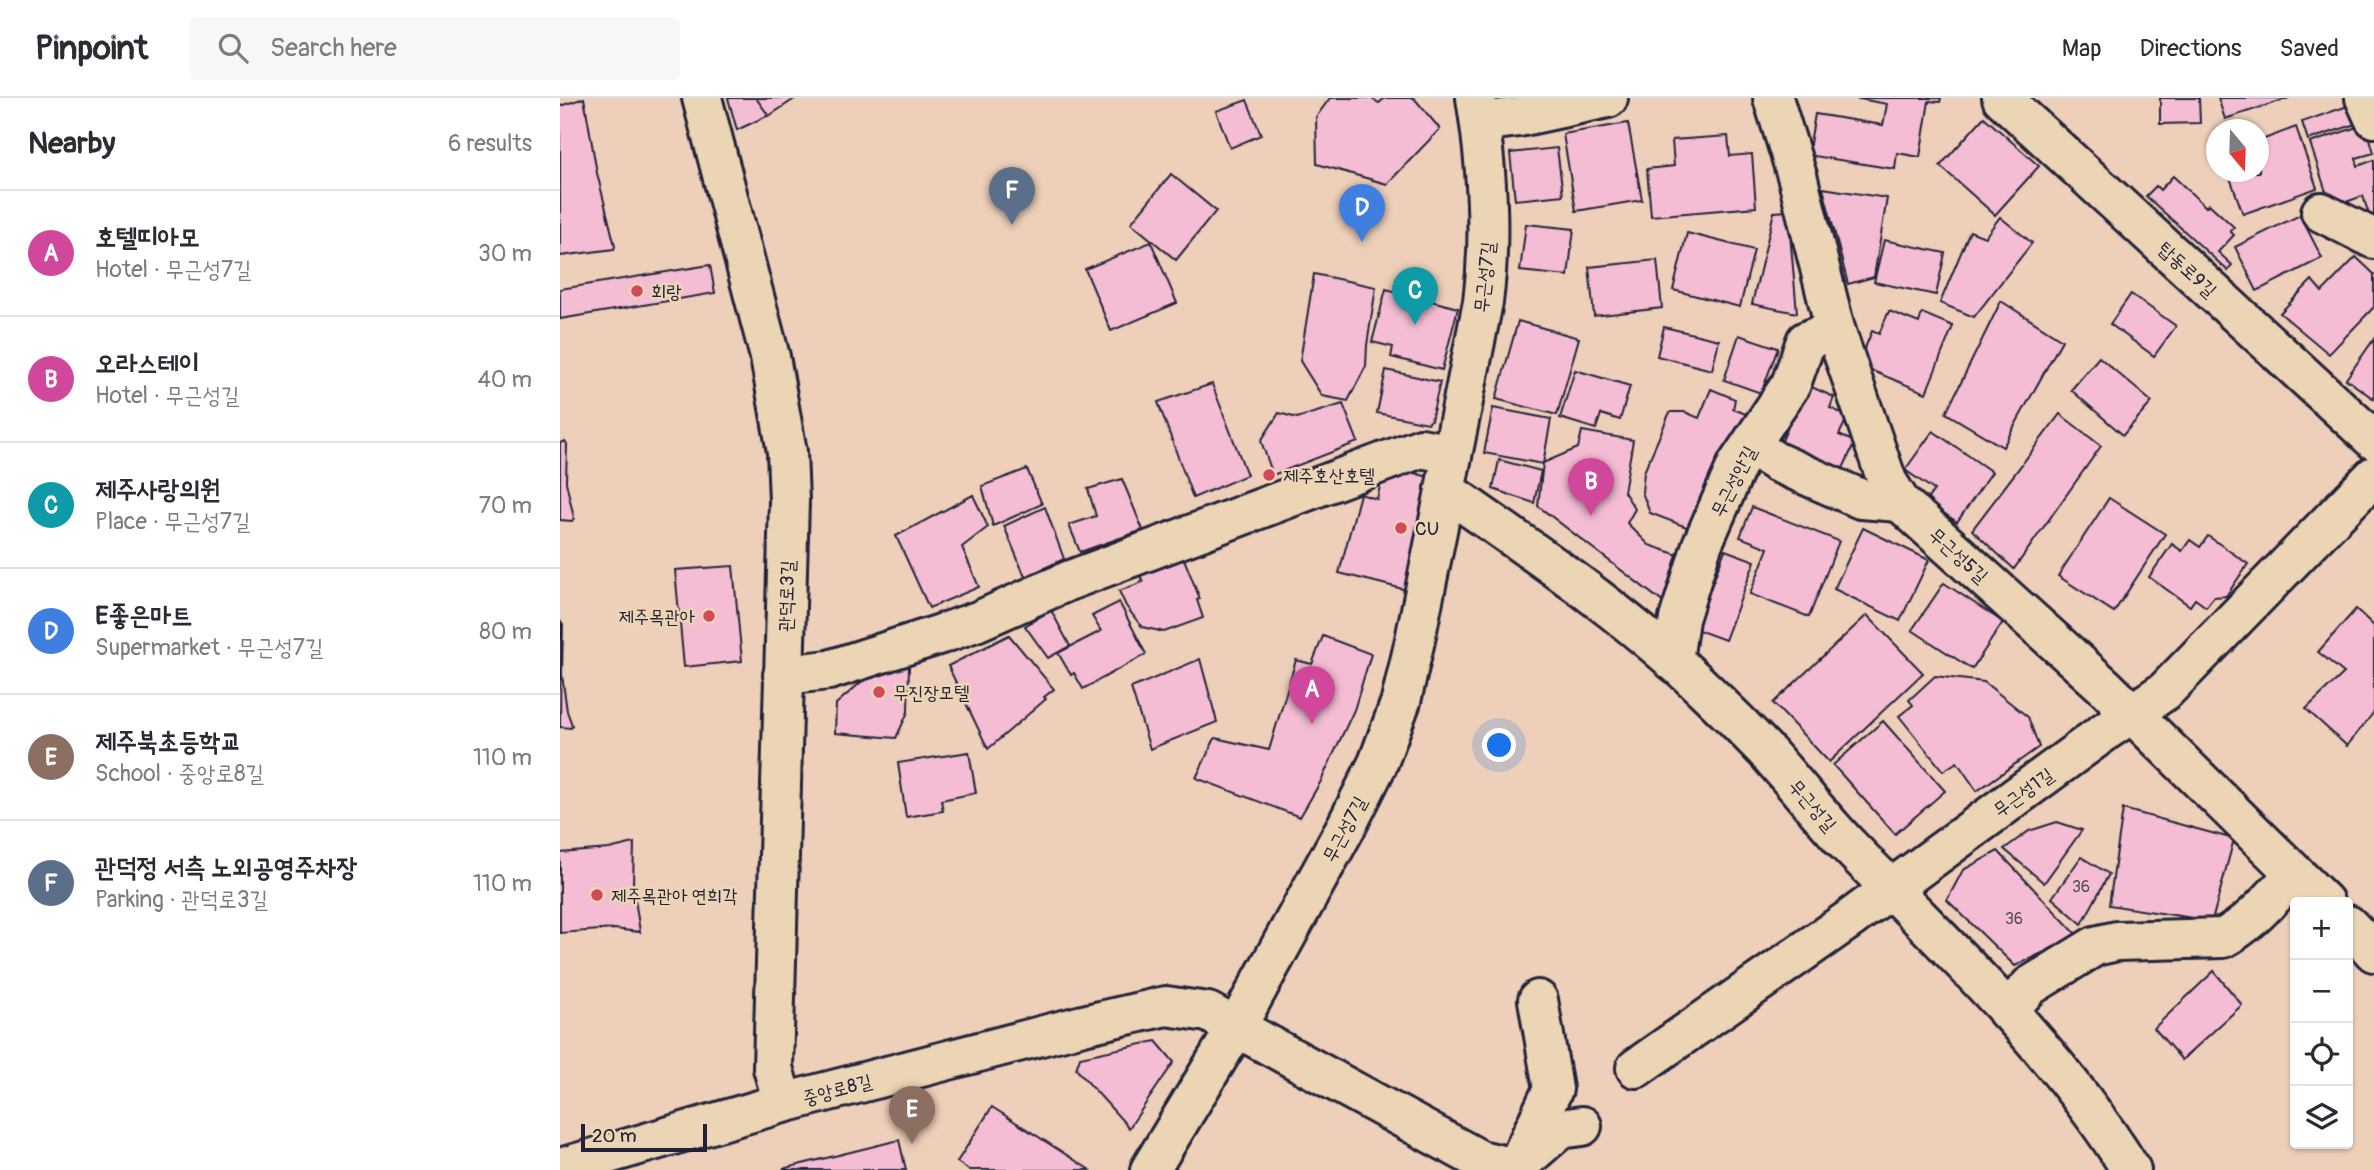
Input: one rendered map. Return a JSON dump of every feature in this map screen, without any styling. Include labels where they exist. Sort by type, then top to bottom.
[{"type":"street","name":"관덕로3길","points":[[702,98],[770,357],[787,453],[789,501],[773,1068],[783,1103]]},
{"type":"street","points":[[1478,110],[1519,117],[1608,98]]},
{"type":"street","name":"무근성5길","points":[[1773,98],[1798,179],[1835,329],[1887,481],[1900,502],[2132,714],[2319,897]]},
{"type":"street","name":"탑동로9길","points":[[2002,98],[2374,440]]},
{"type":"street","points":[[2365,98],[2374,118]]},
{"type":"street","name":"무근성7길","points":[[1150,1170],[1236,1028],[1342,834],[1378,763],[1404,689],[1483,302],[1489,227],[1478,110]]},
{"type":"street","points":[[2321,212],[2374,239]]},
{"type":"street","name":"무근성안길","points":[[1672,661],[1679,619],[1702,545],[1737,466],[1791,384],[1806,341],[1835,329]]},
{"type":"street","points":[[1751,446],[1776,462],[1861,499],[1900,502]]},
{"type":"street","points":[[783,675],[829,670],[978,621],[1068,581],[1421,448],[1449,472]]},
{"type":"street","name":"무근성길","points":[[1449,472],[1493,522],[1576,582],[1672,661],[1765,750],[1845,841],[2040,1047],[2100,1122],[2131,1170]]},
{"type":"street","name":"무근성1길","points":[[1636,1068],[1892,888],[2106,730],[2165,691],[2374,476]]},
{"type":"street","points":[[2007,1011],[2030,986],[2095,946],[2117,941],[2223,939],[2257,914],[2295,874]]},
{"type":"street","points":[[2353,931],[2374,952]]},
{"type":"street","points":[[1516,1169],[1553,1089],[1538,1000]]},
{"type":"street","name":"중앙로8길","points":[[560,1168],[783,1103],[1057,1031],[1166,1006],[1208,1012],[1480,1160],[1516,1169]]},
{"type":"street","points":[[1516,1169],[1560,1129],[1582,1126]]},
{"type":"building","points":[[584,98],[597,173],[615,246],[614,249],[560,256],[560,106]]},
{"type":"building","points":[[728,98],[756,98],[769,115],[737,130]]},
{"type":"building","points":[[756,98],[796,98],[769,116]]},
{"type":"building","points":[[1330,98],[1370,98],[1379,103],[1385,98],[1414,98],[1440,129],[1387,184],[1317,164],[1316,117]]},
{"type":"building","points":[[1854,98],[1941,98],[1940,102],[1929,101],[1920,157],[1897,153],[1895,169],[1808,155],[1815,114],[1883,125],[1887,104]]},
{"type":"building","points":[[2160,98],[2199,98],[2200,123],[2160,124]]},
{"type":"building","points":[[2218,98],[2289,98],[2225,119]]},
{"type":"building","points":[[1247,100],[1261,135],[1230,148],[1216,111]]},
{"type":"building","points":[[2359,102],[2365,121],[2308,140],[2302,122]]},
{"type":"building","points":[[1984,117],[2039,166],[1995,215],[1940,166]]},
{"type":"building","points":[[1628,123],[1642,200],[1576,211],[1563,134]]},
{"type":"building","points":[[2366,124],[2374,153],[2356,158],[2358,166],[2374,160],[2374,216],[2370,218],[2363,196],[2331,207],[2310,143]]},
{"type":"building","points":[[2296,127],[2317,188],[2243,214],[2232,182],[2269,182],[2269,137]]},
{"type":"building","points":[[1728,136],[1730,156],[1752,154],[1756,207],[1651,216],[1647,169],[1674,166],[1672,140]]},
{"type":"building","points":[[1557,148],[1563,195],[1515,200],[1510,153]]},
{"type":"building","points":[[1171,174],[1216,211],[1176,260],[1131,223]]},
{"type":"building","points":[[2173,176],[2206,207],[2209,204],[2234,227],[2230,231],[2234,235],[2218,252],[2232,265],[2228,271],[2146,196],[2156,186],[2160,190]]},
{"type":"building","points":[[1823,188],[1887,198],[1874,277],[1848,284]]},
{"type":"building","points":[[1788,211],[1797,313],[1752,304],[1774,212]]},
{"type":"building","points":[[2300,215],[2322,258],[2257,291],[2235,247]]},
{"type":"building","points":[[2000,217],[2032,243],[1974,317],[1940,303],[1970,231],[1985,237]]},
{"type":"building","points":[[1526,224],[1574,229],[1568,276],[1520,271]]},
{"type":"building","points":[[1687,233],[1754,250],[1740,307],[1673,290]]},
{"type":"building","points":[[1884,240],[1945,253],[1936,295],[1874,282]]},
{"type":"building","points":[[1151,242],[1177,303],[1111,331],[1085,269]]},
{"type":"building","points":[[2356,257],[2374,274],[2374,307],[2329,354],[2280,313],[2312,280],[2322,292]]},
{"type":"building","points":[[1657,260],[1662,308],[1594,316],[1589,267]]},
{"type":"building","name":"회랑","points":[[710,265],[715,293],[560,319],[560,289]]},
{"type":"building","points":[[1314,274],[1376,287],[1366,366],[1348,401],[1322,396],[1300,361]]},
{"type":"building","points":[[1386,289],[1458,308],[1442,370],[1391,357],[1393,347],[1372,342]]},
{"type":"building","points":[[2131,294],[2176,326],[2154,356],[2110,324]]},
{"type":"building","points":[[2001,301],[2062,340],[2003,447],[1946,413]]},
{"type":"building","points":[[1889,311],[1919,323],[1922,313],[1953,326],[1926,393],[1858,365],[1872,331],[1879,334]]},
{"type":"building","points":[[1518,321],[1579,338],[1557,415],[1496,399]]},
{"type":"building","points":[[1664,327],[1719,340],[1712,370],[1657,356]]},
{"type":"building","points":[[1739,335],[1778,348],[1761,393],[1724,380]]},
{"type":"building","points":[[2374,339],[2374,399],[2346,379]]},
{"type":"building","points":[[2099,357],[2152,402],[2123,435],[2071,390]]},
{"type":"building","points":[[1386,370],[1440,382],[1428,423],[1377,413]]},
{"type":"building","points":[[1575,370],[1630,386],[1620,420],[1601,414],[1596,429],[1560,418]]},
{"type":"building","points":[[1212,384],[1247,475],[1193,498],[1158,402]]},
{"type":"building","points":[[1807,385],[1834,397],[1830,408],[1848,416],[1839,435],[1855,442],[1841,473],[1779,447]]},
{"type":"building","points":[[1711,389],[1735,399],[1733,409],[1746,414],[1694,530],[1650,513],[1642,492],[1644,472],[1669,414],[1685,412],[1699,418]]},
{"type":"building","points":[[1343,404],[1358,442],[1273,475],[1261,441],[1279,413],[1297,418]]},
{"type":"building","points":[[1493,408],[1551,419],[1543,464],[1484,453]]},
{"type":"building","points":[[2060,414],[2101,446],[2014,569],[1972,530]]},
{"type":"building","points":[[1582,431],[1633,440],[1624,492],[1635,509],[1627,523],[1649,545],[1681,556],[1664,603],[1538,506],[1543,463],[1578,448]]},
{"type":"building","points":[[1933,431],[1992,472],[1957,522],[1926,501],[1934,490],[1905,470]]},
{"type":"building","points":[[565,441],[566,482],[574,518],[572,521],[560,520],[560,443]]},
{"type":"building","points":[[1499,460],[1541,471],[1534,503],[1493,489]]},
{"type":"building","points":[[1385,465],[1436,479],[1407,590],[1339,573],[1360,494],[1377,499]]},
{"type":"building","points":[[1027,469],[1042,504],[993,526],[982,486]]},
{"type":"building","points":[[1122,479],[1143,530],[1080,552],[1069,525],[1096,516],[1088,489]]},
{"type":"building","points":[[973,495],[988,527],[962,547],[979,587],[929,608],[896,536]]},
{"type":"building","points":[[2109,498],[2165,534],[2114,612],[2058,576]]},
{"type":"building","points":[[1045,507],[1064,559],[1025,577],[1004,526]]},
{"type":"building","points":[[1752,507],[1839,541],[1809,617],[1750,594],[1768,548],[1740,537]]},
{"type":"building","points":[[1863,528],[1929,560],[1900,621],[1834,589]]},
{"type":"building","points":[[2208,536],[2248,564],[2226,596],[2214,597],[2206,607],[2195,599],[2190,606],[2149,577],[2172,544],[2182,551],[2190,540],[2200,547]]},
{"type":"building","points":[[1725,550],[1755,561],[1725,640],[1695,629]]},
{"type":"building","points":[[1180,557],[1181,560],[1184,559],[1200,599],[1197,600],[1203,618],[1164,632],[1142,627],[1126,606],[1119,591],[1143,582],[1139,573]]},
{"type":"building","name":"제주목관아","points":[[733,566],[742,661],[684,667],[675,570]]},
{"type":"building","points":[[1944,583],[2003,622],[1972,669],[1912,630]]},
{"type":"building","points":[[1119,602],[1146,654],[1083,689],[1058,653],[1101,631],[1092,616]]},
{"type":"building","points":[[2356,609],[2374,626],[2374,712],[2347,746],[2306,709],[2344,673],[2318,652]]},
{"type":"building","points":[[1051,610],[1070,646],[1048,658],[1025,626]]},
{"type":"building","points":[[1867,615],[1923,673],[1829,762],[1773,703]]},
{"type":"building","points":[[561,622],[562,675],[571,728],[560,727]]},
{"type":"building","points":[[1009,635],[1054,689],[988,749],[948,666]]},
{"type":"building","points":[[1323,636],[1371,654],[1354,710],[1321,781],[1300,817],[1196,778],[1215,738],[1269,750],[1296,660],[1312,664]]},
{"type":"building","points":[[1200,659],[1217,722],[1150,749],[1131,688]]},
{"type":"building","name":"무진장모텔","points":[[909,665],[908,712],[896,738],[835,733],[836,704],[875,670]]},
{"type":"building","points":[[1935,676],[1984,682],[2028,717],[2039,747],[1977,791],[1957,762],[1943,771],[1899,716],[1913,705],[1909,700]]},
{"type":"building","points":[[1883,721],[1945,791],[1895,834],[1833,765]]},
{"type":"building","points":[[969,752],[976,793],[941,800],[943,811],[906,817],[898,763]]},
{"type":"building","points":[[2123,809],[2234,839],[2212,921],[2109,905]]},
{"type":"building","points":[[2057,822],[2082,830],[2044,883],[2004,849],[2029,831]]},
{"type":"building","name":"제주목관아 연희각","points":[[634,843],[633,886],[640,932],[614,929],[560,933],[560,853],[609,849]]},
{"type":"building","points":[[1998,851],[2078,936],[2015,966],[1947,900],[1963,870]]},
{"type":"building","points":[[2081,857],[2109,874],[2082,924],[2052,898]]},
{"type":"building","points":[[2214,971],[2242,1005],[2182,1060],[2154,1028]]},
{"type":"building","points":[[1156,1041],[1174,1062],[1129,1128],[1076,1069],[1080,1057]]},
{"type":"building","points":[[992,1107],[1090,1170],[969,1170],[957,1162]]},
{"type":"building","points":[[899,1140],[906,1170],[782,1170],[786,1168]]},
{"type":"place","name":"관덕정 서측 노외공영주차장","points":[[1012,225]]},
{"type":"place","name":"E좋은마트","points":[[1362,242]]},
{"type":"place","name":"회랑","points":[[637,291]]},
{"type":"place","name":"제주사랑의원","points":[[1415,325]]},
{"type":"place","name":"제주호산호텔","points":[[1269,475]]},
{"type":"place","name":"오라스테이","points":[[1591,516]]},
{"type":"place","name":"CU","points":[[1401,528]]},
{"type":"place","name":"제주목관아","points":[[709,616]]},
{"type":"place","name":"무진장모텔","points":[[879,692]]},
{"type":"place","name":"호텔띠아모","points":[[1312,724]]},
{"type":"place","name":"제주목관아 연희각","points":[[597,895]]},
{"type":"place","name":"제주북초등학교","points":[[912,1144]]}]
